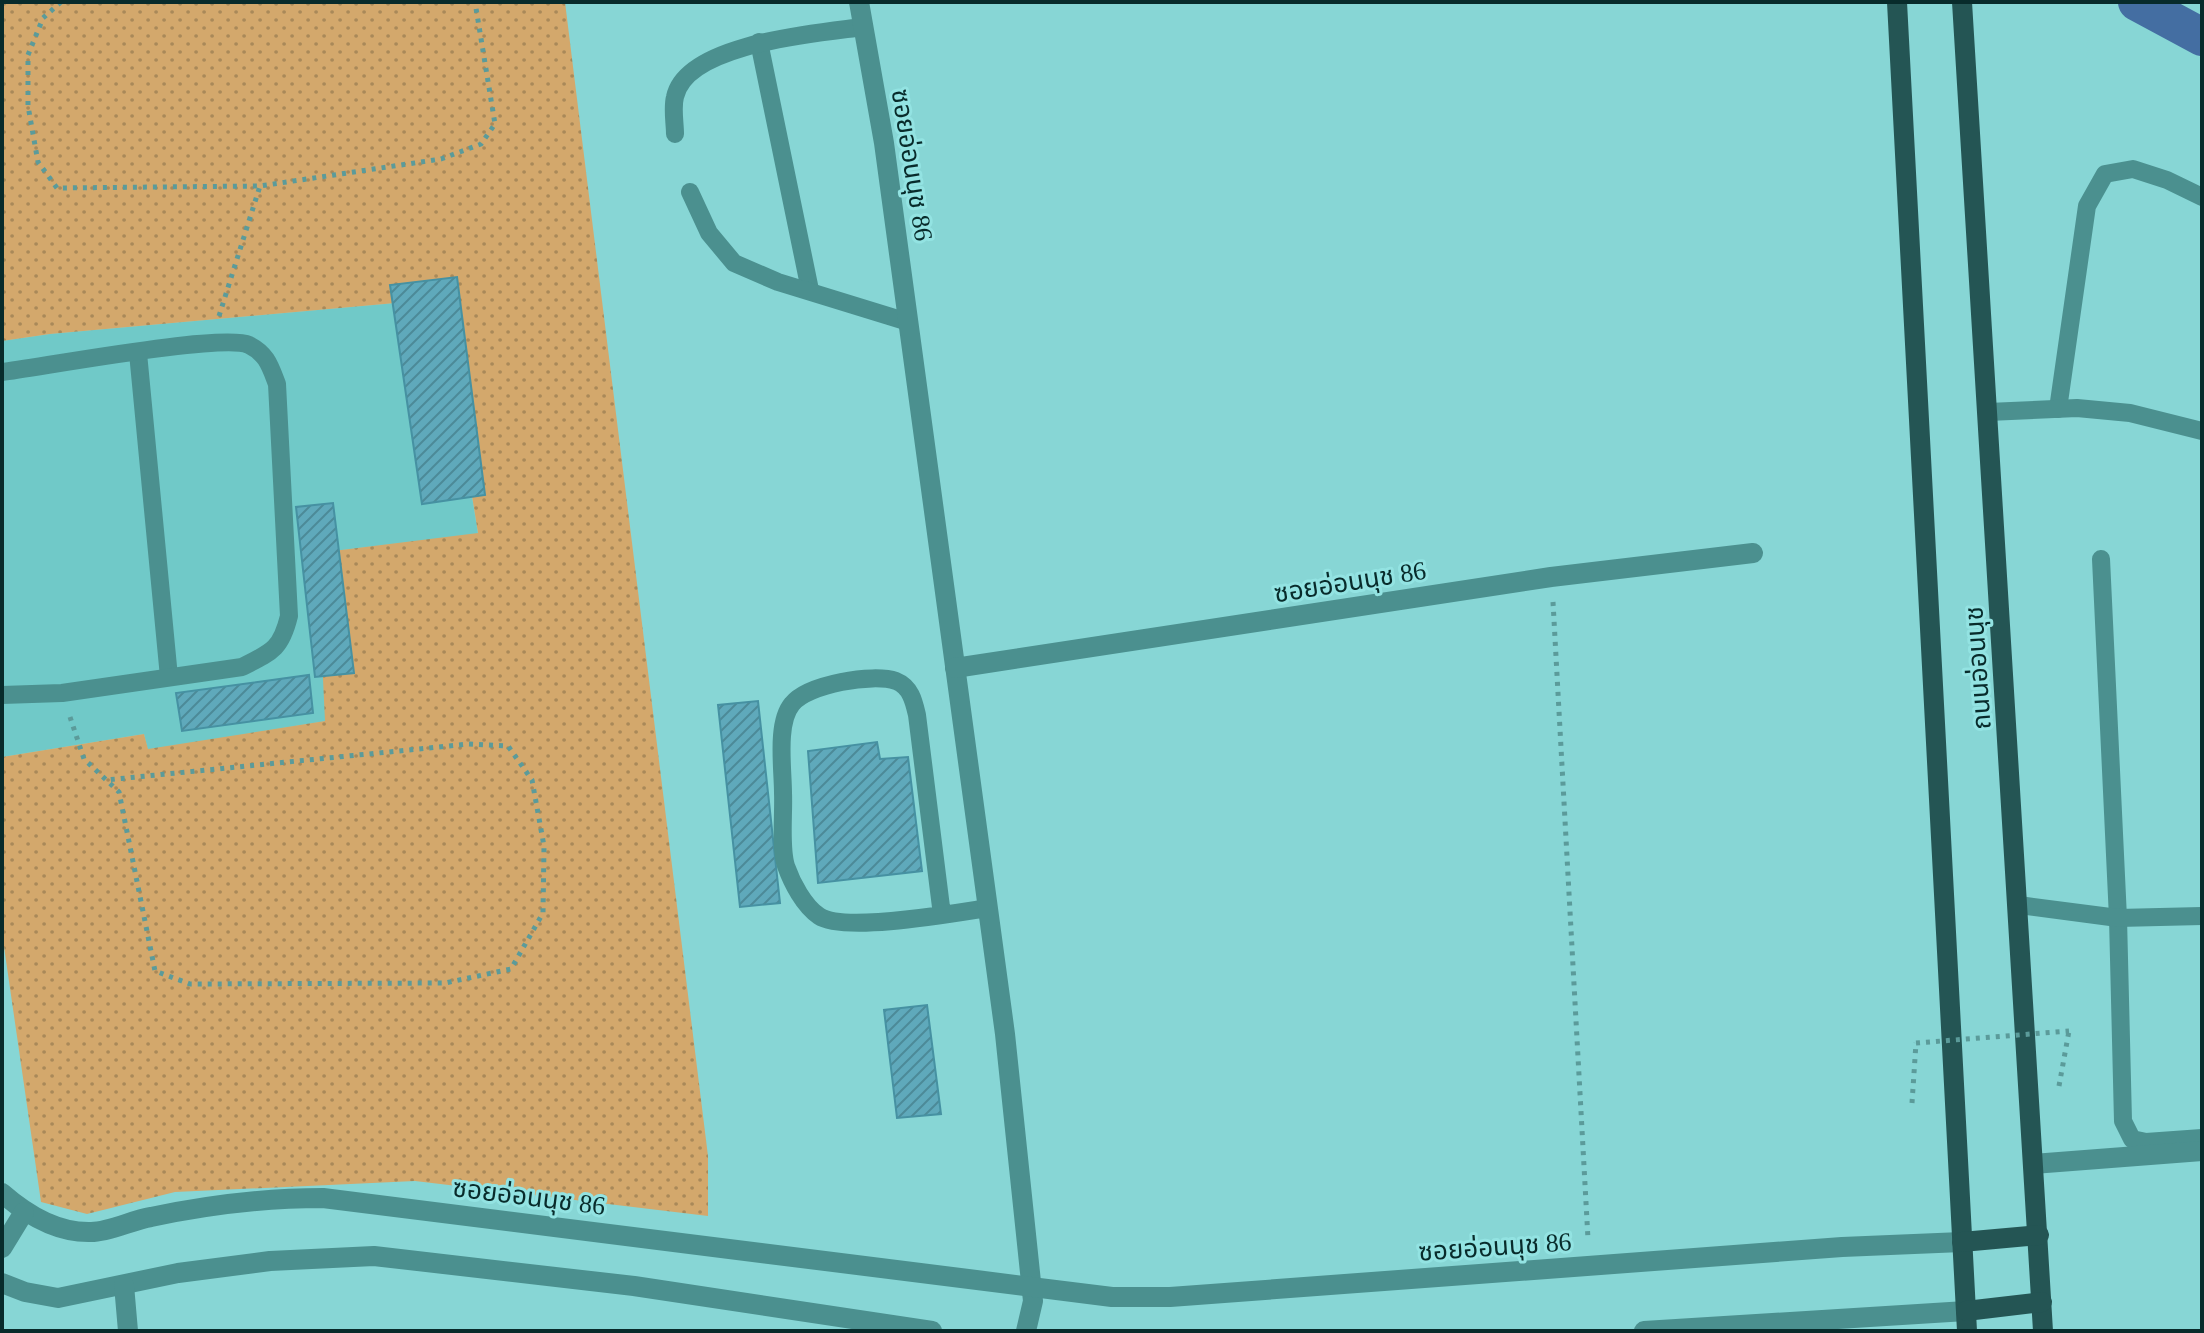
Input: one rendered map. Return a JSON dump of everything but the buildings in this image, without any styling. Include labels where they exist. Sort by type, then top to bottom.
[{"type":"main road","name":"ถนนอ่อนนุช","points":[[1897,2],[1967,1321]]},
{"type":"main road","name":"ถนนอ่อนนุช","points":[[1962,2],[2043,1331]]},
{"type":"main road","points":[[1962,1242],[2039,1235]]},
{"type":"main road","points":[[1967,1321],[2042,1302]]},
{"type":"street","name":"ซอยอ่อนนุช 86","points":[[859,2],[884,143],[988,908],[1032,1287],[1033,1301],[1026,1331]]},
{"type":"street","name":"ซอยอ่อนนุช 86","points":[[955,668],[1551,577],[1753,553]]},
{"type":"street","points":[[2033,1164],[2202,1151]]},
{"type":"street","name":"ซอยอ่อนนุช 86","points":[[2,1193],[24,1212],[57,1226],[91,1232],[148,1217],[210,1206],[270,1198],[323,1198],[1112,1297],[1170,1297],[1842,1247],[1962,1242]]},
{"type":"street","points":[[2,1248],[24,1212]]},
{"type":"street","points":[[2,1283],[25,1292],[58,1298],[178,1273],[270,1261],[374,1256],[634,1286],[932,1331]]},
{"type":"street","points":[[124,1285],[128,1331]]},
{"type":"street","points":[[1644,1331],[1967,1321]]},
{"type":"lane","points":[[675,134],[675,96],[684,79],[707,62],[759,42],[863,27]]},
{"type":"lane","points":[[759,42],[810,290]]},
{"type":"lane","points":[[2058,409],[2087,206],[2105,174],[2133,169],[2202,197]]},
{"type":"lane","points":[[690,192],[709,233],[734,263],[778,282],[908,322]]},
{"type":"lane","points":[[2,372],[210,344],[246,344],[266,355],[277,384],[289,616],[284,640],[264,656],[242,667],[62,693],[2,695]]},
{"type":"lane","points":[[138,353],[169,677]]},
{"type":"lane","points":[[1988,412],[2058,409],[2130,413],[2202,431]]},
{"type":"lane","points":[[2101,559],[2118,918],[2123,1121],[2132,1139],[2146,1142],[2202,1138]]},
{"type":"lane","points":[[942,915],[917,715],[911,693],[897,681],[875,678],[811,690],[791,704],[782,732],[785,864],[802,898],[820,918],[851,923],[942,915],[988,908]]},
{"type":"lane","points":[[2019,905],[2118,918],[2202,916]]},
{"type":"path","points":[[61,2],[43,18],[28,55],[28,106],[38,162],[57,188],[260,186],[441,159],[481,144],[495,124],[475,2]]},
{"type":"path","points":[[210,344],[260,186]]},
{"type":"path","points":[[1551,577],[1588,1239]]},
{"type":"path","points":[[62,693],[84,759],[106,780],[119,792],[155,971],[190,984],[445,983],[511,969],[543,913],[544,846],[532,780],[508,746],[469,744],[106,780]]},
{"type":"path","points":[[1912,1103],[1916,1043],[2069,1031],[2058,1092]]},
{"type":"shaded area","points":[[2,2],[565,2],[708,1156],[708,1216],[415,1181],[175,1192],[87,1214],[41,1202],[2,933],[2,757],[144,734],[148,749],[325,721],[317,553],[478,533],[440,299],[2,341]]},
{"type":"shaded area","points":[[440,299],[478,534],[317,553],[326,721],[148,750],[144,734],[2,757],[2,341]]},
{"type":"waterway","points":[[2137,2],[2202,37]]}]
